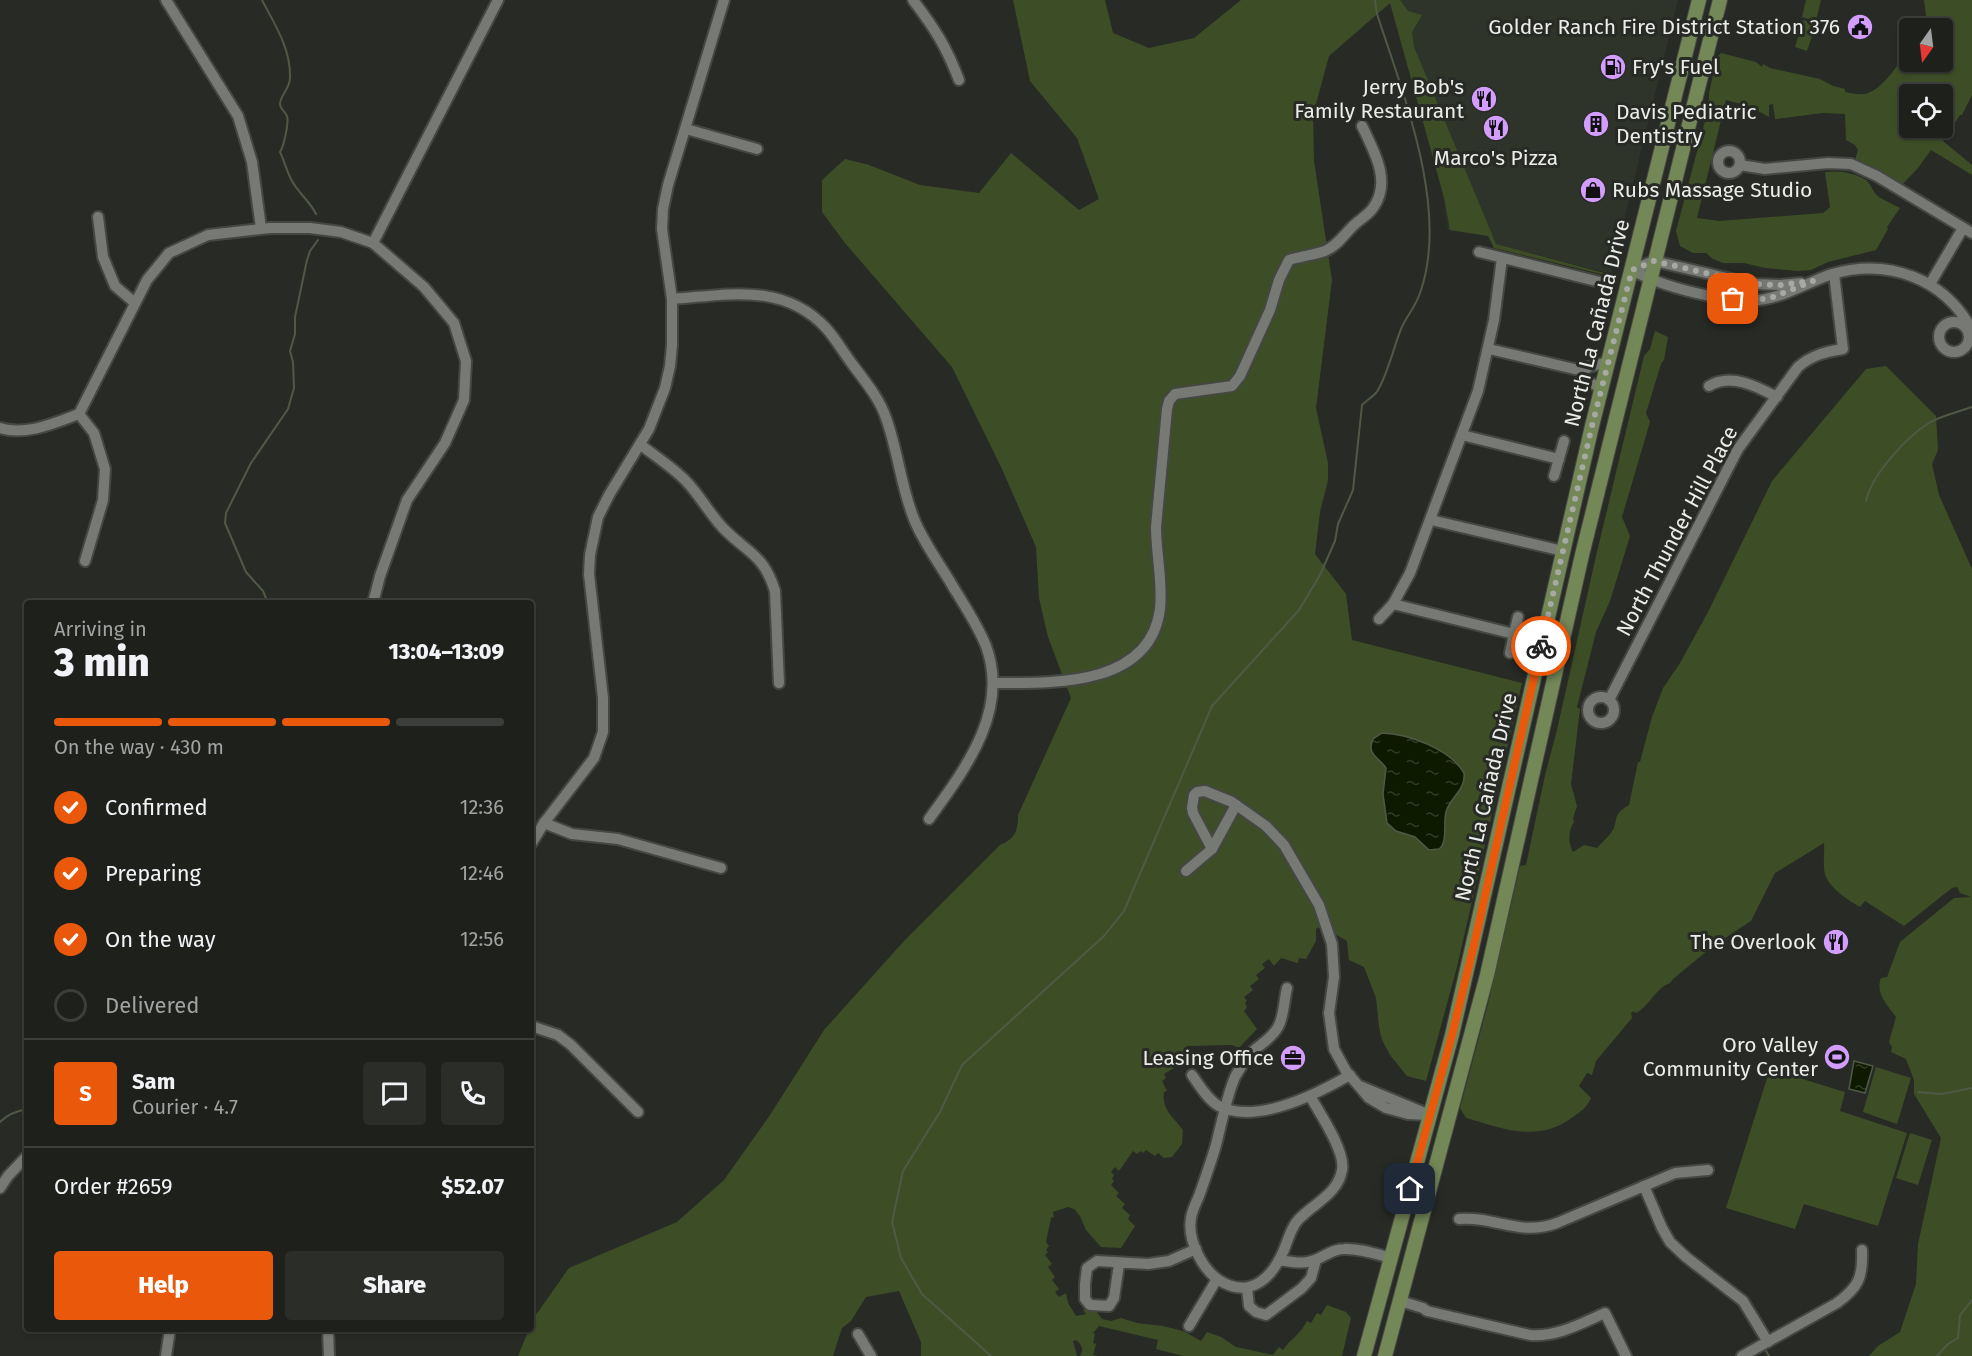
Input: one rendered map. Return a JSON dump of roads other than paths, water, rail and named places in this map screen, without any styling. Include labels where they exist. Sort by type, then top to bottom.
[{"type":"main road","name":"North La Cañada Drive","points":[[1365,1356],[1474,945],[1608,362],[1699,0]]},
{"type":"main road","name":"North La Cañada Drive","points":[[1385,1356],[1487,975],[1585,544],[1720,0]]},
{"type":"main road","points":[[1525,717],[1544,722]]},
{"type":"street","points":[[166,0],[238,116],[252,162],[261,228]]},
{"type":"street","points":[[373,243],[498,0]]},
{"type":"street","points":[[534,839],[584,773],[594,758],[602,739],[604,716],[589,574],[590,555],[598,517],[609,495],[641,445],[659,406],[670,366],[673,327],[672,298],[663,238],[663,209],[724,0]]},
{"type":"street","points":[[913,0],[946,48],[959,80]]},
{"type":"street","points":[[993,683],[1054,682],[1114,670],[1137,655],[1145,645],[1158,618],[1160,608],[1156,526],[1169,401],[1175,394],[1232,386],[1240,376],[1289,260],[1325,251],[1339,242],[1372,209],[1379,196],[1381,177],[1377,156],[1362,126]]},
{"type":"street","points":[[686,129],[757,149]]},
{"type":"street","points":[[1740,165],[1765,169],[1828,163],[1851,164],[1876,176],[1968,230],[1930,284]]},
{"type":"street","points":[[98,217],[103,257],[115,286],[135,303]]},
{"type":"street","points":[[0,428],[12,432],[52,425],[79,414],[147,280],[169,254],[208,235],[261,228],[310,228],[341,232],[373,243],[424,287],[454,323],[466,361],[464,400],[445,443],[407,500],[374,600]]},
{"type":"street","points":[[1479,252],[1600,282]]},
{"type":"street","points":[[1379,620],[1410,573],[1478,391],[1489,349],[1502,258]]},
{"type":"street","points":[[1632,270],[1654,261],[1753,284],[1780,285],[1813,281]]},
{"type":"street","points":[[1632,270],[1650,280],[1711,295],[1758,300],[1778,296],[1834,274],[1868,268],[1882,269],[1904,273],[1930,284],[1954,304],[1969,329]]},
{"type":"street","name":"North Thunder Hill Place","points":[[1609,700],[1731,461],[1748,435],[1798,367],[1808,358],[1843,349],[1834,274]]},
{"type":"street","points":[[672,298],[746,294],[774,296],[812,315],[826,328],[871,390],[886,417],[908,504],[916,525],[986,645],[993,683],[988,720],[982,736],[951,788],[929,819]]},
{"type":"street","points":[[1489,349],[1583,371]]},
{"type":"street","points":[[1583,371],[1588,367],[1608,362]]},
{"type":"street","points":[[1583,371],[1586,381],[1602,388]]},
{"type":"street","points":[[1709,386],[1719,380],[1732,380],[1761,388],[1777,397]]},
{"type":"street","points":[[79,414],[94,433],[105,469],[103,500],[85,561]]},
{"type":"street","points":[[1462,435],[1559,459]]},
{"type":"street","points":[[1554,476],[1564,441]]},
{"type":"street","points":[[641,445],[685,480],[718,523],[754,553],[771,577],[776,605],[776,652],[779,683]]},
{"type":"street","points":[[1431,520],[1563,551]]},
{"type":"street","points":[[1392,603],[1514,634]]},
{"type":"street","points":[[1510,653],[1518,617]]},
{"type":"street","points":[[1212,849],[1192,808],[1194,795],[1202,791],[1209,791],[1236,805],[1266,826],[1284,845],[1319,905],[1332,944],[1334,977],[1329,1013],[1334,1049],[1350,1075],[1369,1098],[1386,1108],[1408,1114],[1430,1115]]},
{"type":"street","points":[[1186,871],[1212,849],[1236,805]]},
{"type":"street","points":[[544,823],[572,834],[618,840],[721,868]]},
{"type":"street","points":[[1287,988],[1279,1026],[1270,1038],[1248,1056],[1235,1077],[1212,1161],[1190,1219],[1193,1242],[1209,1273],[1232,1287],[1247,1288],[1262,1282],[1279,1260],[1298,1220],[1331,1192],[1340,1180],[1343,1167],[1338,1149],[1310,1095]]},
{"type":"street","points":[[534,1027],[558,1035],[571,1045],[638,1112]]},
{"type":"street","points":[[1192,1075],[1217,1105],[1235,1113],[1254,1113],[1322,1091],[1350,1075]]},
{"type":"street","points":[[0,1188],[24,1159]]},
{"type":"street","points":[[1459,1219],[1474,1218],[1515,1228],[1538,1228],[1557,1223],[1675,1173],[1708,1170]]},
{"type":"street","points":[[1644,1186],[1670,1242],[1743,1300],[1768,1342]]},
{"type":"street","points":[[1119,1264],[1114,1298],[1108,1306],[1090,1305],[1085,1299],[1084,1284],[1088,1268],[1097,1261],[1148,1264],[1169,1260],[1196,1249]]},
{"type":"street","points":[[1279,1260],[1298,1264],[1316,1260],[1332,1251],[1344,1249],[1355,1249],[1391,1258]]},
{"type":"street","points":[[1742,1356],[1846,1297],[1860,1280],[1863,1266],[1862,1250]]},
{"type":"street","points":[[1247,1288],[1249,1306],[1256,1312],[1266,1314],[1302,1288],[1311,1278],[1316,1260]]},
{"type":"street","points":[[1189,1326],[1217,1279]]},
{"type":"street","points":[[1400,1301],[1427,1311],[1518,1334],[1541,1336],[1560,1332],[1605,1313],[1626,1356]]},
{"type":"street","points":[[166,1356],[170,1332]]},
{"type":"street","points":[[328,1332],[329,1356]]},
{"type":"street","points":[[858,1334],[871,1356]]},
{"type":"water","points":[[1382,733],[1404,736],[1428,744],[1458,764],[1464,773],[1463,784],[1446,812],[1444,837],[1439,849],[1429,850],[1415,837],[1396,831],[1387,823],[1383,794],[1386,768],[1371,749],[1373,739]]},
{"type":"water","points":[[1854,1061],[1873,1066],[1865,1093],[1849,1089]]},
{"type":"waterway","points":[[262,0],[285,47],[290,67],[290,82],[280,104],[287,116],[287,128],[280,152],[294,184],[316,214]]},
{"type":"waterway","points":[[991,1356],[922,1294],[901,1258],[892,1222],[903,1171],[940,1112],[962,1065],[1104,936],[1124,911],[1212,706],[1299,610],[1320,575],[1335,541],[1338,524],[1353,490],[1362,405],[1376,393],[1383,380],[1401,329],[1420,293],[1428,260],[1430,226],[1420,152],[1377,14],[1375,0]]},
{"type":"waterway","points":[[267,600],[263,591],[246,572],[225,523],[226,513],[251,463],[288,409],[294,388],[293,362],[290,351],[295,334],[295,317],[307,260],[318,240]]},
{"type":"waterway","points":[[1866,501],[1882,469],[1900,447],[1920,429],[1944,416],[1972,407]]},
{"type":"waterway","points":[[1918,1092],[1942,1094],[1972,1088]]},
{"type":"waterway","points":[[0,1122],[12,1113],[24,1110]]},
{"type":"waterway","points":[[1937,1356],[1948,1344],[1958,1338],[1960,1315],[1972,1300]]},
{"type":"waterway","points":[[1766,1351],[1769,1356]]},
{"type":"place","name":"Golder Ranch Fire District Station 376","points":[[1860,27]]},
{"type":"place","name":"Fry's Fuel","points":[[1613,67]]},
{"type":"place","name":"Jerry Bob's Family Restaurant","points":[[1484,99]]},
{"type":"place","name":"Davis Pediatric Dentistry","points":[[1596,124]]},
{"type":"place","name":"Marco's Pizza","points":[[1496,128]]},
{"type":"place","name":"Rubs Massage Studio","points":[[1593,190]]},
{"type":"place","name":"The Overlook","points":[[1836,942]]},
{"type":"place","name":"Oro Valley Community Center","points":[[1837,1057]]},
{"type":"place","name":"Leasing Office","points":[[1293,1058]]}]
